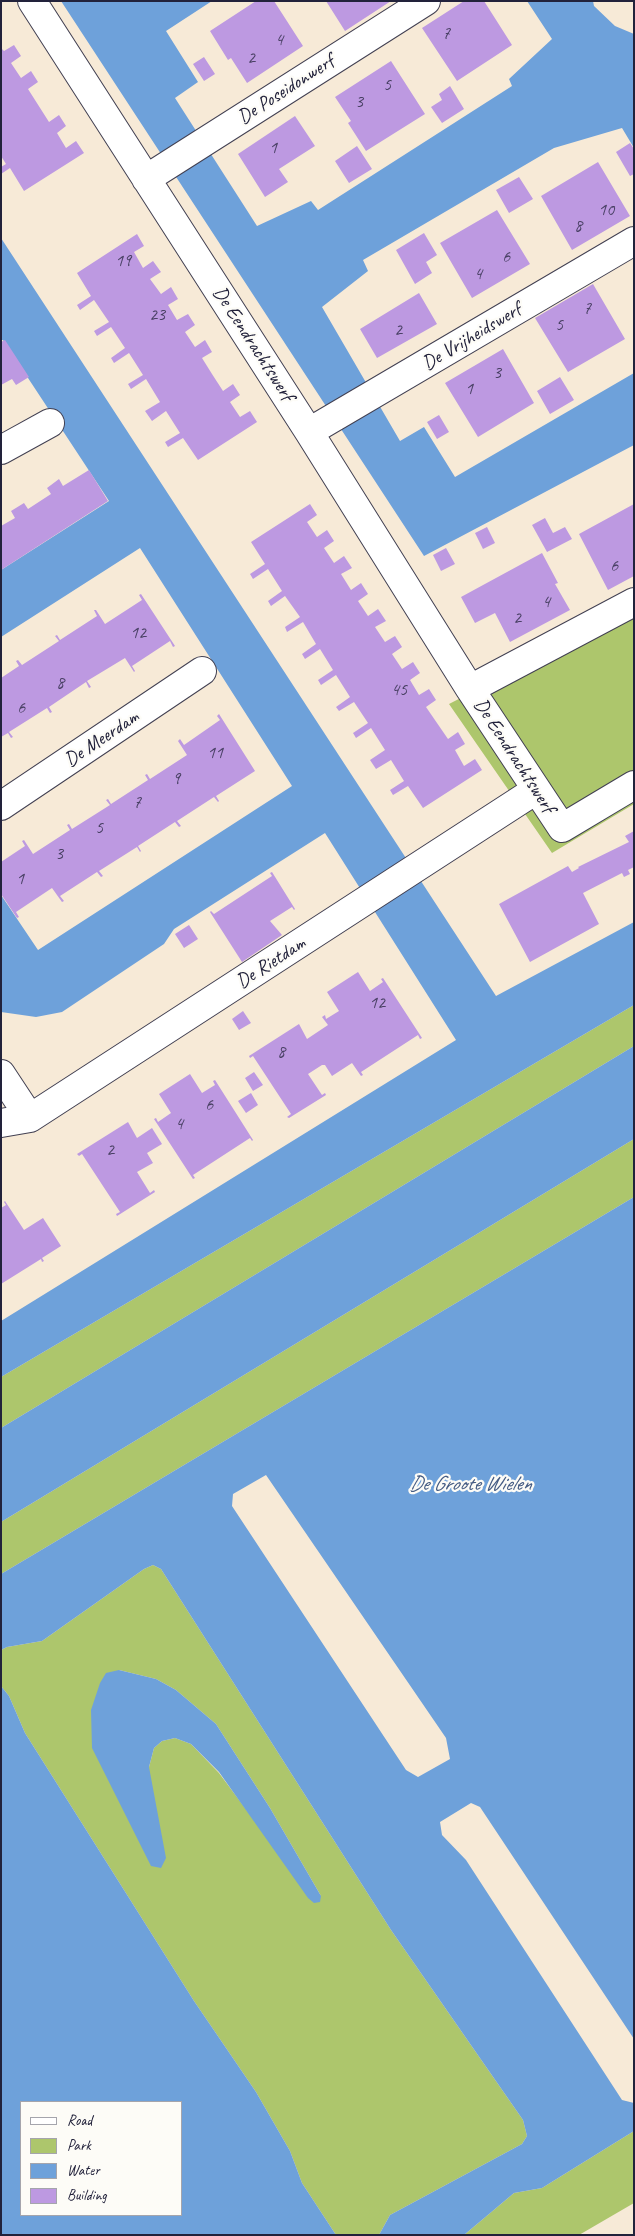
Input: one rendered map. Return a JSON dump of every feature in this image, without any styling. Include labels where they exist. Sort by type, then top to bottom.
[{"type":"street","name":"De Eendrachtswerf","points":[[32,1],[152,175],[318,428],[470,689],[562,828],[634,785]]},
{"type":"street","name":"De Poseidonwerf","points":[[152,175],[426,1]]},
{"type":"street","name":"De Vrijheidswerf","points":[[318,428],[634,241]]},
{"type":"street","points":[[1,450],[50,423]]},
{"type":"street","name":"De Eendrachtswerf","points":[[470,689],[634,602]]},
{"type":"street","name":"De Meerdam","points":[[1,806],[202,671]]},
{"type":"street","name":"De Rietdam","points":[[1,1123],[30,1118],[536,790]]},
{"type":"street","points":[[1,1074],[30,1118]]},
{"type":"green space","points":[[634,609],[634,804],[552,853],[449,704]]},
{"type":"green space","points":[[634,1005],[634,1046],[1,1428],[1,1377]]},
{"type":"green space","points":[[634,1139],[634,1197],[1,1574],[1,1522]]},
{"type":"green space","points":[[153,1565],[161,1569],[391,1930],[523,2120],[527,2136],[522,2144],[390,2215],[379,2235],[336,2235],[302,2183],[290,2151],[256,2092],[194,2001],[25,1733],[9,1696],[1,1686],[1,1650],[7,1647],[42,1641],[144,1569]],"holes":[[[119,1670],[156,1679],[176,1690],[216,1724],[270,1808],[321,1896],[254,1820],[219,1773],[191,1744],[175,1738],[162,1741],[154,1748],[149,1767]]]},
{"type":"green space","points":[[634,2131],[634,2203],[579,2235],[464,2235],[514,2193],[542,2188]]},
{"type":"water","points":[[61,1],[212,1],[166,31],[198,82],[175,98],[257,226],[311,201],[318,210],[512,86],[509,79],[552,39],[527,1],[593,1],[594,6],[615,26],[634,34],[634,148],[622,128],[554,148],[363,260],[368,271],[322,307],[400,441],[424,427],[455,477],[634,373],[634,445],[424,556]]},
{"type":"water","points":[[1,238],[496,996],[634,922],[634,1005],[1,1377],[1,1321],[456,1040],[325,833],[174,929],[164,944],[62,1012],[36,1017],[1,1012],[1,895],[38,950],[292,786],[140,548],[1,637],[1,570],[109,501],[3,340],[1,340]]},
{"type":"water","points":[[634,1046],[634,1139],[1,1522],[1,1428]]},
{"type":"water","name":"De Groote Wielen","points":[[634,1197],[634,2039],[480,1807],[471,1803],[440,1822],[442,1835],[466,1860],[622,2100],[634,2103],[634,2131],[542,2188],[514,2193],[464,2235],[379,2235],[390,2215],[522,2144],[527,2136],[523,2120],[391,1930],[161,1569],[153,1565],[144,1569],[42,1641],[7,1647],[1,1650],[1,1574]],"holes":[[[266,1475],[446,1738],[450,1759],[418,1777],[406,1770],[232,1506],[233,1494]]]},
{"type":"water","points":[[119,1670],[156,1679],[176,1690],[216,1724],[270,1808],[321,1896],[320,1902],[314,1903],[308,1898],[219,1772],[191,1744],[175,1738],[162,1741],[154,1748],[149,1767],[166,1858],[161,1868],[151,1866],[92,1748],[91,1710],[100,1683],[106,1673]]},
{"type":"water","points":[[1,1686],[9,1696],[25,1733],[194,2001],[256,2092],[290,2151],[302,2183],[336,2235],[1,2235]]},
{"type":"building","points":[[256,1],[274,1],[303,46],[247,83],[231,58],[228,60],[210,31]]},
{"type":"building","points":[[326,1],[391,1],[345,31]]},
{"type":"building","points":[[464,1],[484,1],[512,45],[457,81],[422,28]]},
{"type":"building","points":[[14,45],[21,56],[11,63],[21,78],[31,71],[38,82],[28,89],[49,122],[59,115],[66,126],[57,133],[66,148],[76,141],[84,153],[24,191],[10,168],[1,174],[1,167],[6,164],[1,156],[1,48],[4,51]]},
{"type":"building","points":[[204,57],[215,74],[204,81],[193,64]]},
{"type":"building","points":[[391,61],[425,114],[366,151],[348,123],[351,121],[335,97]]},
{"type":"building","points":[[450,86],[464,109],[442,123],[431,107],[442,100],[439,94]]},
{"type":"building","points":[[295,116],[315,146],[279,169],[288,182],[265,197],[238,154]]},
{"type":"building","points":[[630,143],[634,149],[634,174],[630,176],[616,152]]},
{"type":"building","points":[[357,146],[372,169],[349,183],[335,161]]},
{"type":"building","points":[[598,162],[630,216],[572,250],[541,196]]},
{"type":"building","points":[[519,177],[533,199],[509,213],[496,190]]},
{"type":"building","points":[[497,210],[530,264],[472,298],[440,243]]},
{"type":"building","points":[[424,233],[437,255],[426,262],[432,273],[415,284],[396,250]]},
{"type":"building","points":[[137,234],[144,246],[134,252],[143,268],[153,261],[161,272],[150,279],[161,294],[171,287],[178,299],[168,305],[177,320],[188,314],[195,325],[185,332],[195,347],[205,340],[212,352],[202,358],[212,374],[223,391],[233,384],[240,395],[230,402],[240,417],[250,411],[257,422],[198,460],[183,438],[168,447],[165,442],[180,433],[166,411],[152,421],[145,411],[160,402],[146,379],[131,389],[128,384],[143,375],[129,353],[114,363],[111,358],[125,348],[111,327],[97,336],[94,331],[109,322],[94,300],[80,310],[77,305],[91,296],[77,273]]},
{"type":"building","points":[[593,284],[625,339],[568,372],[535,318]]},
{"type":"building","points":[[419,293],[437,324],[377,358],[360,329]]},
{"type":"building","points":[[5,340],[29,377],[16,385],[12,379],[1,385],[1,342]]},
{"type":"building","points":[[503,349],[534,403],[478,437],[445,383]]},
{"type":"building","points":[[560,377],[574,400],[550,414],[537,391]]},
{"type":"building","points":[[439,415],[449,432],[437,439],[427,422]]},
{"type":"building","points":[[89,470],[108,501],[1,570],[1,526],[15,518],[11,511],[24,503],[28,509],[51,494],[47,488],[59,479],[63,486]]},
{"type":"building","points":[[310,504],[317,515],[307,522],[317,537],[327,530],[334,541],[324,548],[334,563],[344,556],[352,568],[341,574],[351,590],[361,583],[368,594],[358,601],[368,616],[378,609],[386,621],[375,627],[385,642],[395,636],[402,647],[392,654],[402,669],[413,662],[420,673],[410,680],[419,695],[429,689],[436,700],[426,707],[448,739],[458,732],[465,744],[455,750],[464,766],[475,759],[482,770],[423,808],[408,786],[393,795],[390,790],[404,781],[391,760],[376,769],[370,760],[385,750],[371,728],[356,738],[353,733],[368,723],[354,702],[339,711],[336,707],[350,697],[336,675],[321,685],[318,680],[333,670],[320,649],[305,659],[302,654],[316,644],[303,622],[287,632],[285,627],[300,617],[285,596],[271,606],[268,601],[282,591],[268,569],[253,579],[250,574],[265,564],[251,542]]},
{"type":"building","points":[[634,504],[634,576],[608,590],[579,534]]},
{"type":"building","points":[[545,518],[553,533],[565,527],[572,539],[547,552],[532,525]]},
{"type":"building","points":[[487,527],[495,543],[483,549],[475,533]]},
{"type":"building","points":[[446,548],[455,564],[441,571],[433,555]]},
{"type":"building","points":[[542,553],[558,583],[555,584],[570,610],[510,642],[495,613],[475,623],[461,597]]},
{"type":"building","points":[[141,594],[175,646],[173,647],[170,641],[132,666],[134,672],[125,658],[87,681],[91,687],[89,688],[86,682],[49,707],[52,712],[50,713],[47,708],[9,732],[13,737],[11,738],[8,733],[1,737],[1,678],[19,666],[16,661],[18,660],[22,665],[59,641],[55,636],[57,635],[60,640],[97,616],[94,610],[96,610],[105,624],[142,600],[139,595]]},
{"type":"building","points":[[219,714],[255,771],[216,796],[218,802],[214,797],[177,821],[181,826],[179,827],[175,822],[138,846],[140,852],[137,847],[99,871],[103,876],[101,877],[97,872],[60,896],[64,901],[62,902],[52,888],[16,912],[19,917],[17,918],[1,894],[1,862],[25,846],[22,841],[24,840],[33,854],[70,830],[67,825],[69,824],[72,829],[110,805],[106,800],[108,799],[111,804],[148,780],[145,775],[147,774],[150,779],[187,755],[178,741],[180,739],[184,745],[220,720],[217,716]]},
{"type":"building","points":[[634,831],[634,867],[628,870],[630,874],[624,877],[622,873],[583,893],[599,924],[530,962],[499,904],[568,866],[572,872],[578,867],[629,842],[625,836]]},
{"type":"building","points":[[272,872],[295,909],[292,907],[270,921],[282,935],[242,962],[210,912],[214,914],[272,876],[270,873]]},
{"type":"building","points":[[189,925],[198,939],[184,948],[175,934]]},
{"type":"building","points":[[358,972],[370,991],[383,982],[381,979],[383,978],[422,1038],[420,1039],[418,1035],[361,1072],[363,1075],[361,1076],[352,1063],[332,1076],[325,1065],[322,1065],[308,1074],[322,1095],[325,1093],[326,1095],[289,1118],[287,1117],[291,1114],[253,1056],[250,1058],[249,1056],[299,1024],[307,1039],[328,1025],[322,1017],[325,1015],[326,1019],[339,1011],[327,992]]},
{"type":"building","points":[[243,1011],[251,1023],[239,1030],[232,1019]]},
{"type":"building","points":[[254,1072],[263,1085],[253,1091],[245,1078]]},
{"type":"building","points":[[190,1074],[202,1093],[215,1085],[213,1081],[215,1080],[253,1140],[250,1138],[193,1175],[195,1178],[193,1179],[154,1119],[156,1118],[158,1122],[171,1113],[159,1094]]},
{"type":"building","points":[[251,1093],[258,1105],[246,1113],[238,1101]]},
{"type":"building","points":[[128,1122],[137,1138],[152,1128],[162,1144],[147,1153],[153,1163],[137,1172],[150,1193],[154,1190],[155,1192],[117,1216],[116,1214],[120,1212],[82,1154],[79,1156],[77,1154]]},
{"type":"building","points":[[5,1201],[24,1230],[43,1218],[61,1246],[42,1258],[44,1261],[42,1262],[41,1259],[1,1284],[1,1208],[6,1205]]}]
